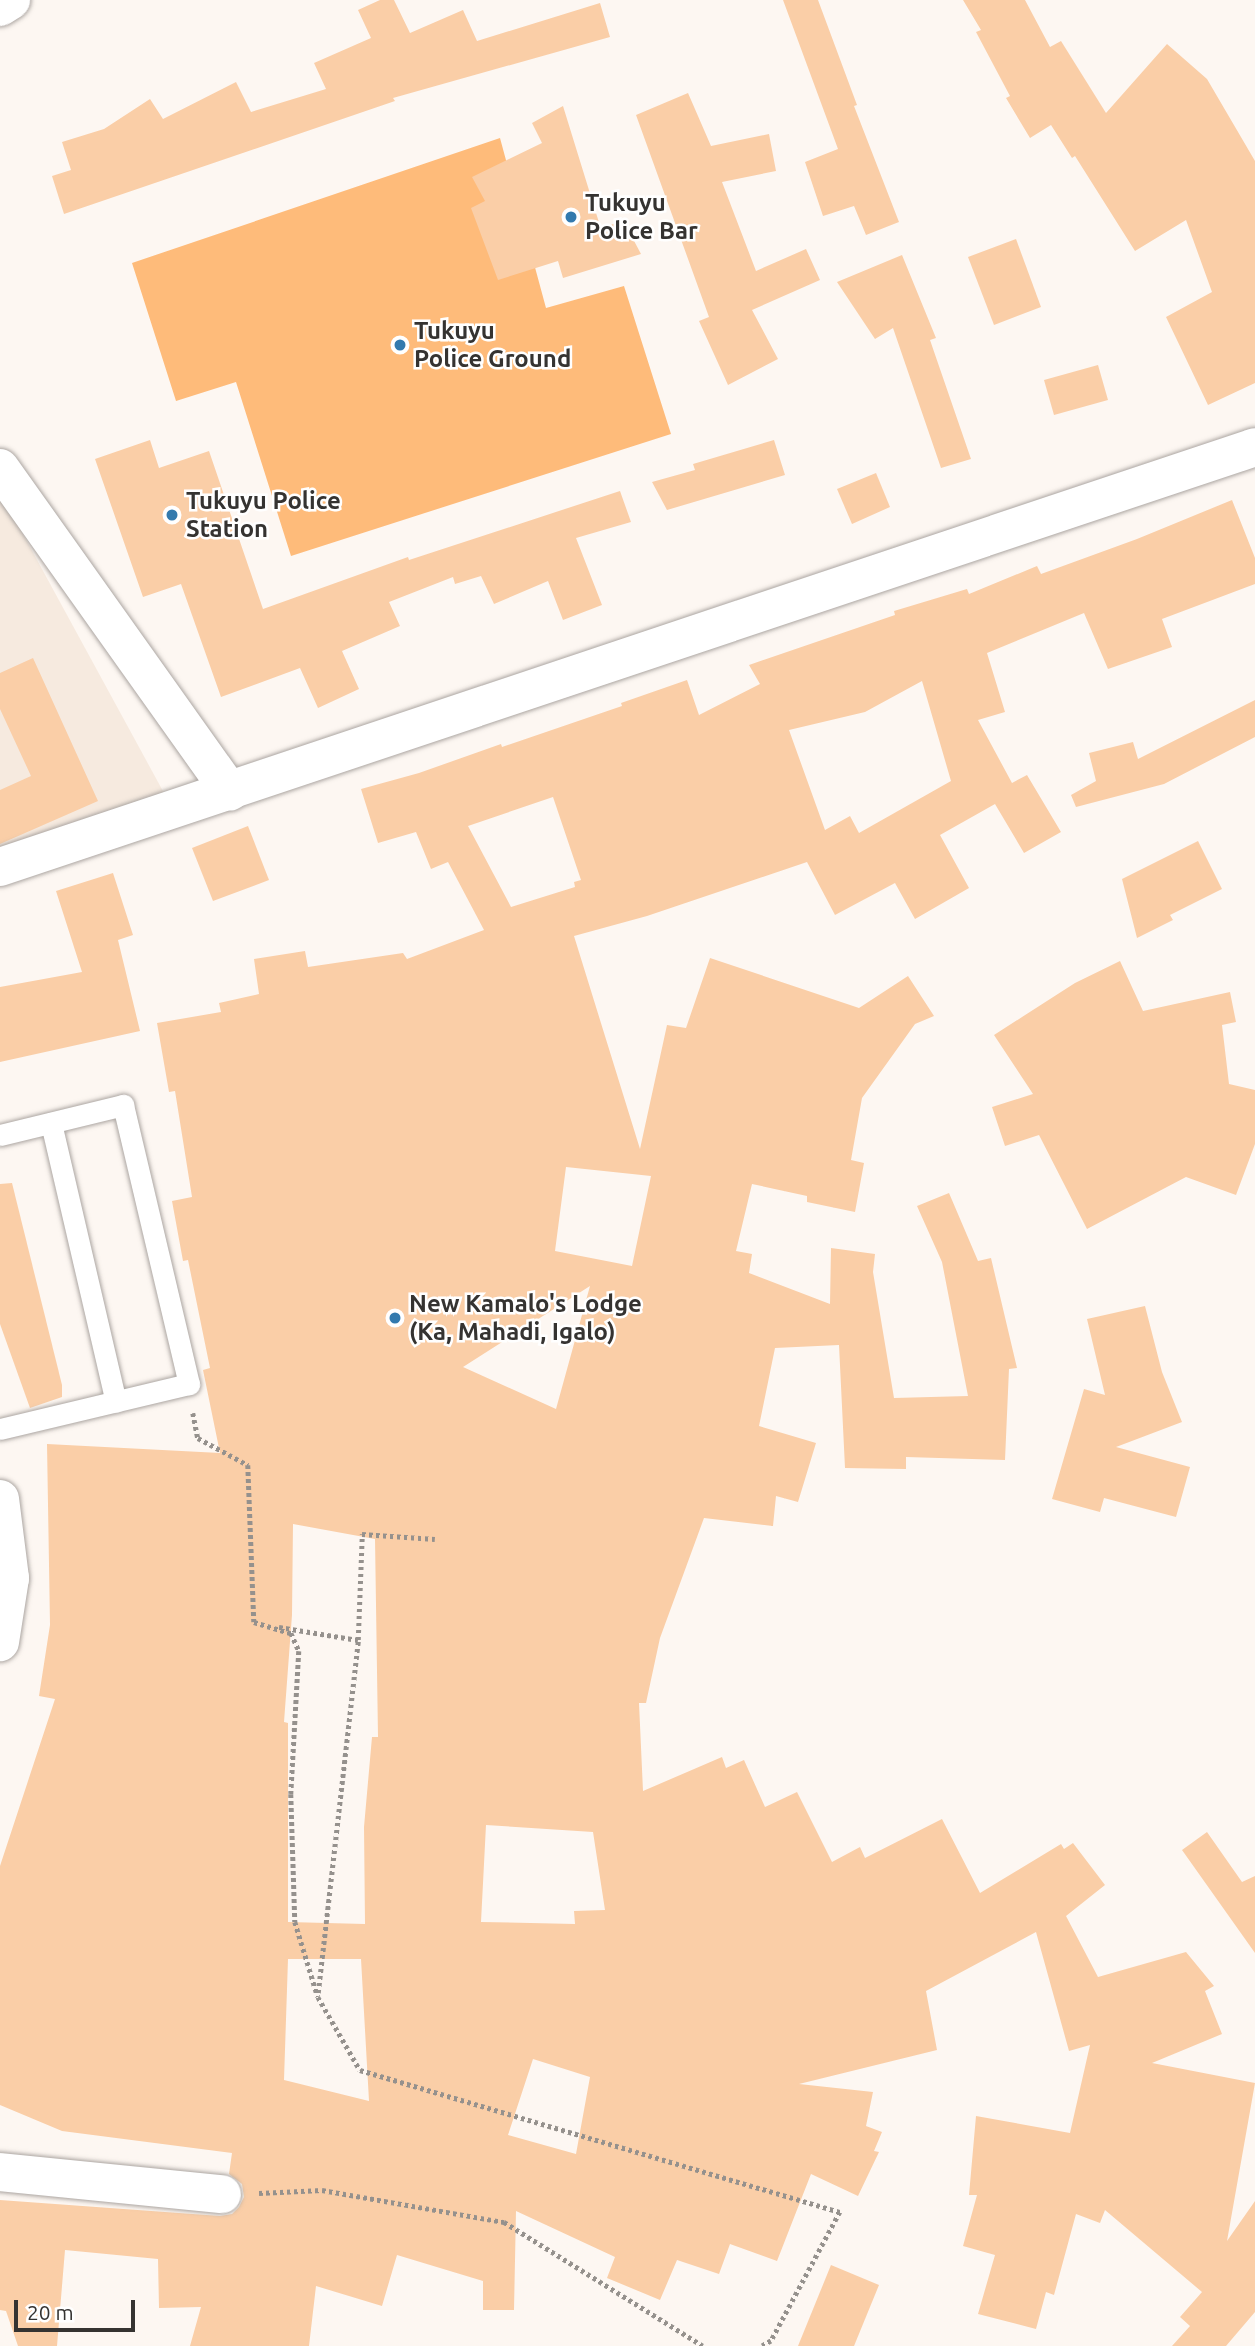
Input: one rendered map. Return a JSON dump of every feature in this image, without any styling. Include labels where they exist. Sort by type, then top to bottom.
[{"type":"main road","points":[[0,6],[11,0]]},
{"type":"main road","points":[[0,867],[1255,447]]},
{"type":"main road","points":[[0,468],[230,792]]},
{"type":"main road","points":[[0,1499],[9,1578],[0,1642]]},
{"type":"main road","points":[[0,2172],[222,2194]]},
{"type":"lane","points":[[0,1135],[123,1105],[188,1384],[0,1429]]},
{"type":"lane","points":[[51,1124],[116,1402]]},
{"type":"path","points":[[188,1384],[198,1438],[248,1465],[254,1622]]},
{"type":"path","points":[[318,1997],[358,1640],[362,1534],[435,1539]]},
{"type":"path","points":[[254,1622],[358,1640]]},
{"type":"path","points":[[254,1622],[291,1633],[299,1651],[291,1794],[295,1923],[318,1997],[360,2070],[840,2212],[771,2341],[762,2346]]},
{"type":"path","points":[[222,2194],[322,2190],[504,2222],[703,2346]]},
{"type":"shaded area","name":"Tukuyu Police Ground","points":[[500,138],[546,308],[624,286],[671,434],[291,556],[236,382],[176,401],[132,263]]},
{"type":"shaded area","points":[[0,492],[164,793],[0,883]]},
{"type":"building","points":[[380,0],[394,0],[410,33],[463,10],[477,41],[600,3],[610,37],[393,98],[395,101],[64,214],[52,176],[71,170],[62,142],[104,129],[150,99],[163,119],[236,82],[251,112],[326,89],[314,63],[371,38],[358,10]]},
{"type":"building","points":[[783,0],[818,0],[857,105],[854,106],[899,222],[866,235],[854,206],[823,216],[805,162],[838,149]]},
{"type":"building","points":[[963,0],[1025,0],[1050,47],[1061,41],[1106,113],[1167,44],[1207,79],[1255,161],[1255,383],[1208,405],[1166,317],[1212,292],[1186,220],[1135,251],[1075,156],[1072,158],[1051,125],[1030,138],[1006,98],[1010,96],[976,32],[981,30]]},
{"type":"building","points":[[688,93],[711,146],[769,134],[776,171],[722,182],[756,271],[806,249],[820,280],[752,310],[778,359],[728,385],[699,321],[709,317],[636,115]]},
{"type":"building","points":[[563,106],[601,229],[623,220],[641,254],[563,278],[558,261],[498,280],[471,208],[485,201],[472,177],[542,143],[532,123]]},
{"type":"building","points":[[1016,239],[1041,307],[994,325],[968,257]]},
{"type":"building","points":[[902,255],[936,338],[930,340],[971,459],[941,468],[893,328],[875,339],[837,282]]},
{"type":"building","points":[[1098,365],[1108,400],[1054,415],[1044,380]]},
{"type":"building","points":[[150,440],[159,468],[209,451],[263,609],[408,557],[409,560],[620,491],[631,522],[576,538],[602,605],[563,620],[548,581],[494,604],[481,576],[455,584],[453,577],[389,602],[400,626],[342,651],[359,689],[318,708],[300,668],[221,697],[181,584],[143,597],[95,459]]},
{"type":"building","points":[[774,440],[785,475],[667,510],[652,482],[695,470],[693,464]]},
{"type":"building","points":[[876,473],[890,507],[852,524],[837,489]]},
{"type":"building","points":[[1232,500],[1255,558],[1255,584],[1162,619],[1172,647],[1108,669],[1084,613],[987,653],[1005,712],[978,720],[1012,783],[1027,775],[1061,832],[1024,853],[995,804],[940,835],[969,888],[915,919],[895,883],[835,915],[807,862],[647,916],[574,936],[640,1149],[667,1025],[686,1028],[710,958],[859,1008],[908,976],[934,1016],[915,1024],[862,1098],[851,1160],[864,1163],[855,1212],[807,1202],[807,1196],[752,1184],[736,1251],[752,1254],[749,1273],[830,1304],[831,1248],[875,1254],[873,1272],[894,1398],[968,1396],[942,1262],[917,1206],[949,1193],[978,1261],[991,1258],[1017,1368],[1009,1369],[1005,1460],[906,1457],[906,1469],[845,1468],[839,1345],[775,1348],[759,1426],[816,1443],[798,1502],[776,1496],[773,1526],[704,1518],[660,1638],[646,1703],[639,1703],[643,1791],[722,1757],[726,1768],[744,1760],[765,1807],[797,1792],[832,1862],[860,1847],[865,1858],[942,1819],[980,1893],[1061,1844],[1064,1849],[1073,1843],[1105,1885],[1066,1916],[1098,1977],[1186,1952],[1214,1986],[1205,1991],[1222,2034],[1152,2063],[1255,2083],[1227,2241],[1255,2201],[1255,2312],[1226,2346],[1172,2346],[1190,2326],[1180,2317],[1202,2292],[1105,2210],[1100,2223],[1076,2214],[1054,2295],[1046,2292],[1036,2329],[978,2314],[995,2255],[963,2246],[977,2195],[969,2195],[976,2116],[1070,2133],[1090,2045],[1069,2051],[1036,1932],[926,1991],[937,2050],[799,2084],[873,2092],[866,2126],[882,2132],[874,2151],[879,2152],[858,2196],[811,2174],[777,2261],[730,2244],[719,2274],[677,2260],[660,2300],[607,2278],[615,2257],[516,2211],[514,2310],[483,2310],[483,2281],[397,2255],[382,2306],[316,2286],[309,2346],[190,2346],[201,2307],[159,2308],[158,2259],[65,2250],[57,2346],[18,2346],[6,2311],[0,2310],[0,2200],[220,2216],[232,2214],[244,2197],[242,2184],[229,2174],[232,2153],[62,2131],[0,2105],[0,1866],[55,1699],[39,1696],[50,1625],[47,1444],[220,1453],[203,1370],[210,1368],[188,1260],[183,1261],[172,1201],[192,1197],[175,1091],[169,1092],[157,1023],[221,1012],[219,1003],[259,994],[254,959],[305,951],[308,967],[403,953],[407,959],[484,930],[448,862],[431,869],[416,832],[378,843],[361,789],[419,773],[501,744],[502,747],[622,706],[621,703],[687,680],[699,715],[760,684],[749,665],[895,615],[894,611],[967,589],[969,594],[1037,566],[1041,574]],"holes":[[[922,681],[951,781],[859,833],[850,816],[825,830],[789,730],[865,712]],[[553,797],[581,880],[574,882],[575,887],[511,907],[468,826]],[[566,1167],[651,1176],[632,1266],[555,1251]],[[590,1286],[556,1409],[463,1367]],[[293,1524],[375,1539],[378,1737],[372,1737],[364,1827],[365,1924],[288,1922],[288,1723],[284,1722],[292,1615]],[[486,1825],[593,1832],[605,1910],[574,1911],[575,1924],[481,1922]],[[288,1959],[361,1959],[369,2101],[284,2080]],[[533,2059],[590,2077],[576,2154],[508,2135]]]},
{"type":"building","points":[[33,658],[98,801],[0,844],[0,790],[31,776],[0,709],[0,673]]},
{"type":"building","points":[[1255,700],[1255,737],[1164,784],[1076,807],[1071,795],[1096,781],[1089,753],[1133,742],[1138,759]]},
{"type":"building","points":[[248,826],[269,880],[213,901],[192,848]]},
{"type":"building","points":[[1198,841],[1222,889],[1170,915],[1173,920],[1137,938],[1122,879]]},
{"type":"building","points":[[113,873],[133,935],[118,940],[140,1031],[0,1062],[0,987],[82,972],[56,891]]},
{"type":"building","points":[[1120,961],[1143,1011],[1230,992],[1236,1022],[1222,1025],[1229,1084],[1255,1090],[1255,1144],[1236,1195],[1186,1177],[1087,1229],[1039,1135],[1005,1146],[992,1107],[1033,1094],[994,1035],[1075,983]]},
{"type":"building","points":[[12,1183],[62,1385],[62,1397],[30,1408],[0,1324],[0,1184]]},
{"type":"building","points":[[1145,1306],[1162,1372],[1182,1422],[1116,1447],[1190,1467],[1176,1517],[1104,1498],[1100,1512],[1052,1499],[1084,1389],[1105,1395],[1087,1319]]},
{"type":"building","points":[[1207,1832],[1242,1882],[1255,1876],[1255,1953],[1182,1850]]},
{"type":"building","points":[[831,2265],[879,2285],[854,2346],[798,2346]]},
{"type":"place","name":"Tukuyu Police Bar","points":[[571,217]]},
{"type":"place","name":"Tukuyu Police Ground","points":[[400,345]]},
{"type":"place","name":"Tukuyu Police Station","points":[[172,515]]},
{"type":"place","name":"New Kamalo's Lodge (Ka, Mahadi, Igalo)","points":[[395,1318]]}]
